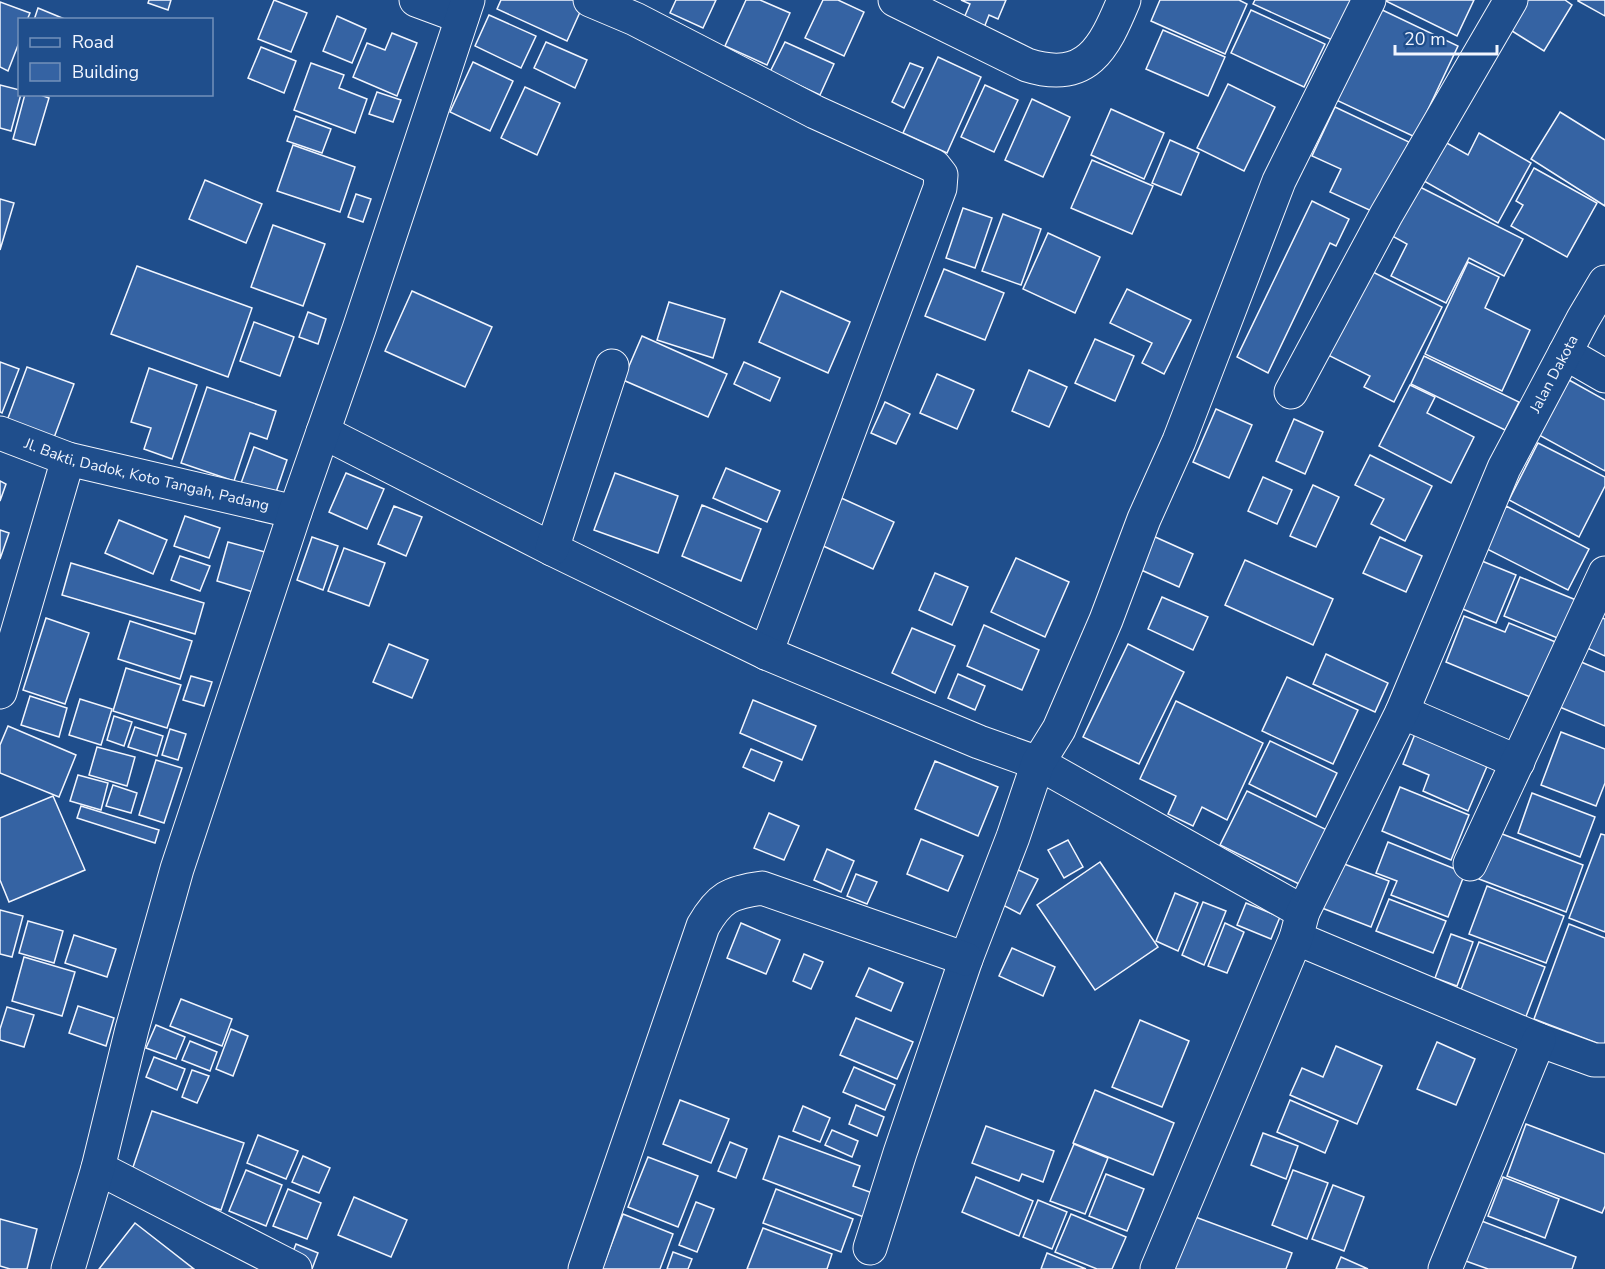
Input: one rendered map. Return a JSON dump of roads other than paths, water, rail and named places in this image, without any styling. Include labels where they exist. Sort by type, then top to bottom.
[{"type":"street","points":[[68,1269],[98,1168],[132,1029],[177,869],[465,9],[416,0]]},
{"type":"street","points":[[590,0],[815,112],[934,166],[941,175],[936,200],[766,653]]},
{"type":"street","points":[[894,0],[1027,65],[1045,71],[1058,71],[1072,69],[1098,50],[1109,37],[1124,0]]},
{"type":"street","points":[[870,1248],[966,959],[1013,837],[1038,763],[1059,729],[1106,621],[1144,519],[1179,441],[1280,181],[1369,0]]},
{"type":"street","points":[[1291,392],[1386,215],[1510,0]]},
{"type":"street","name":"Jalan Dakota","points":[[1157,1269],[1299,925],[1402,712],[1504,468],[1605,282]]},
{"type":"street","points":[[1565,353],[1605,376]]},
{"type":"street","points":[[552,549],[612,366]]},
{"type":"street","points":[[323,432],[552,549],[766,653],[979,742],[1038,763],[1299,925],[1539,1040],[1594,1060],[1605,1060]]},
{"type":"street","name":"Jl. Bakti, Dadok, Koto Tangah, Padang","points":[[0,433],[68,459],[295,512]]},
{"type":"street","points":[[0,692],[68,459]]},
{"type":"street","points":[[1470,864],[1605,573]]},
{"type":"street","points":[[1402,712],[1518,762]]},
{"type":"street","points":[[585,1269],[703,926],[717,905],[728,896],[742,890],[762,888],[966,959]]},
{"type":"street","points":[[1444,1269],[1539,1040]]},
{"type":"street","points":[[98,1168],[295,1269]]}]
